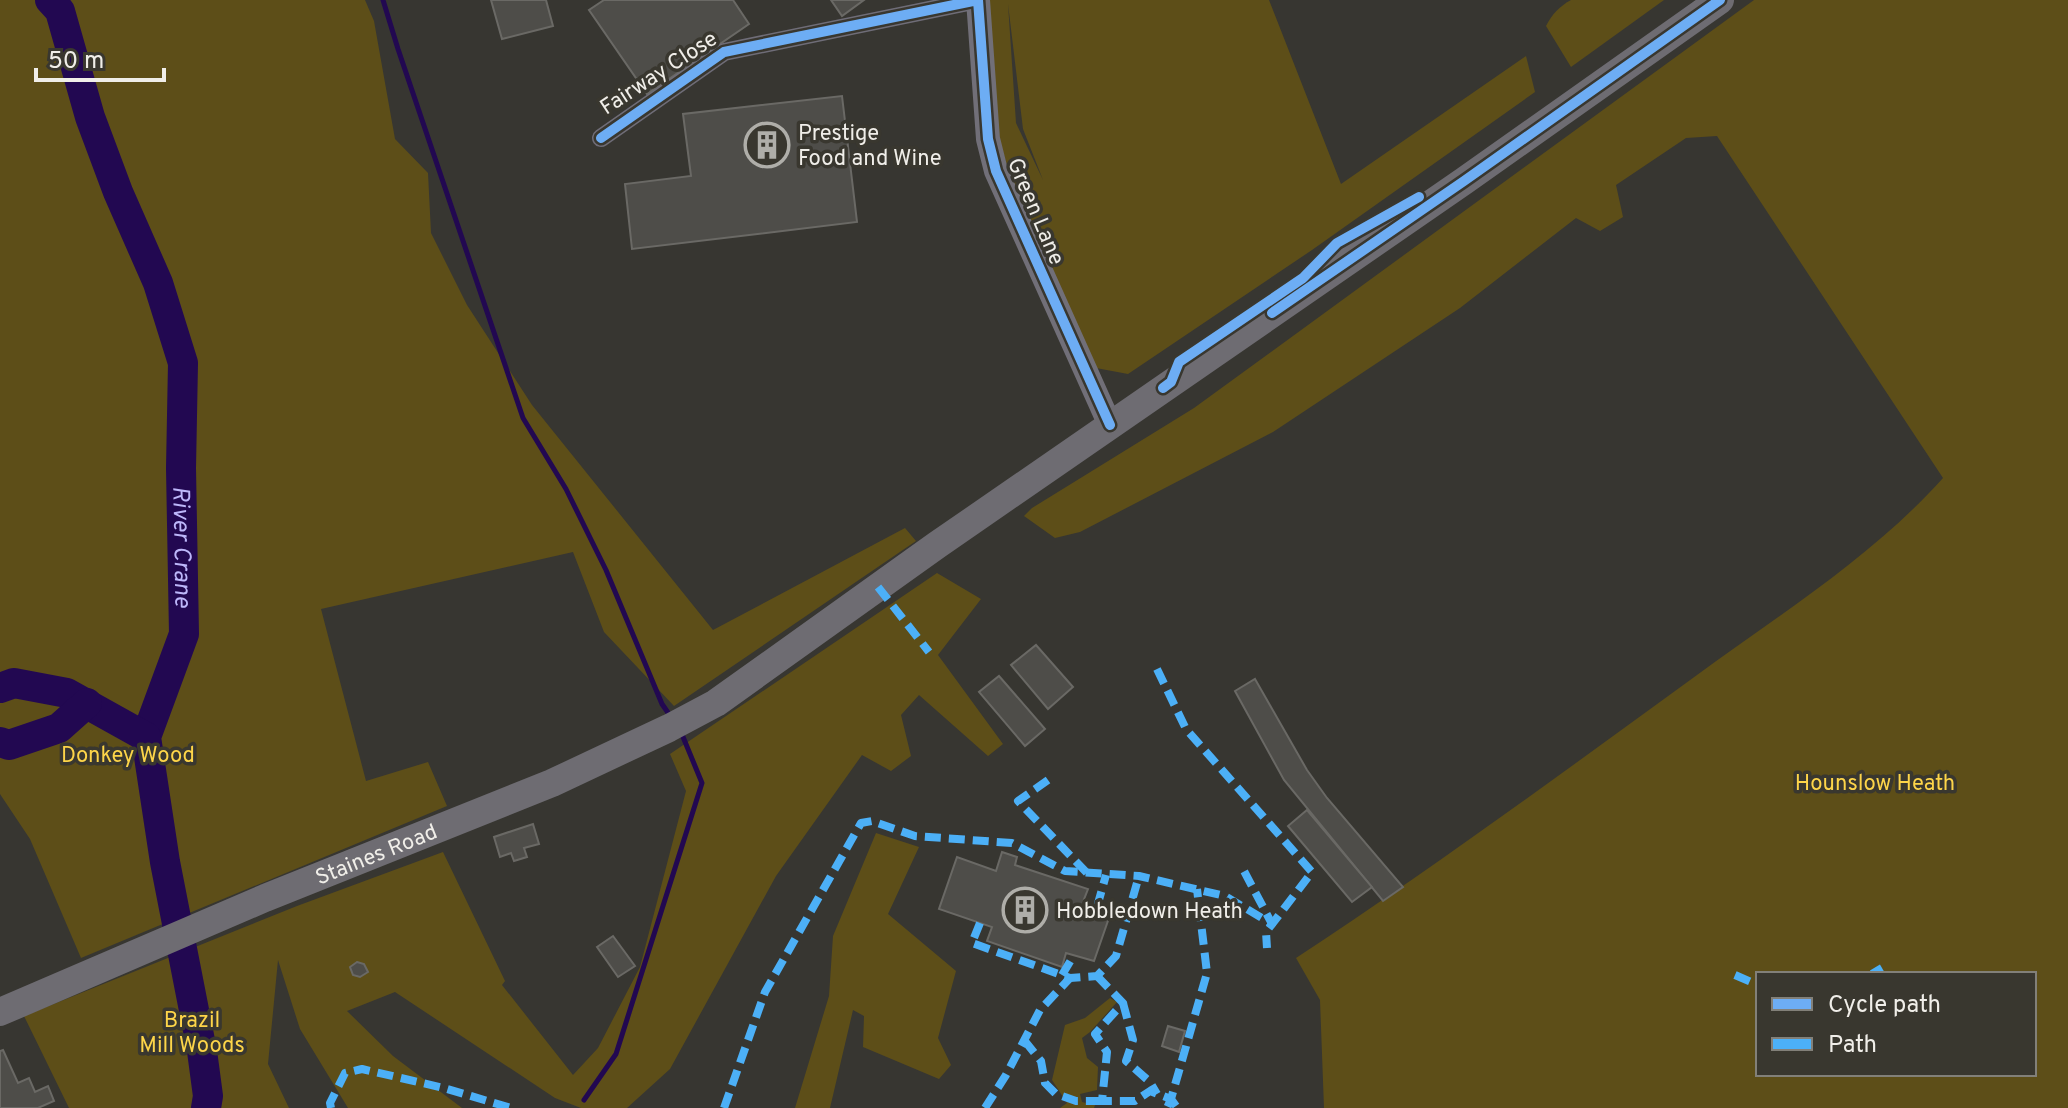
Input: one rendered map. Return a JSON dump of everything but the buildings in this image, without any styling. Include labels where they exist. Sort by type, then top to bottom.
[{"type":"main road","name":"Staines Road","points":[[0,1012],[202,925],[552,783],[716,703],[937,545],[1720,0]]},
{"type":"street","name":"Fairway Close","points":[[601,138],[724,52],[978,0]]},
{"type":"street","name":"Green Lane","points":[[978,0],[988,139],[996,171],[1110,425]]},
{"type":"green space","name":"Donkey Wood","points":[[0,0],[365,0],[374,21],[395,139],[428,173],[431,233],[467,305],[532,405],[713,630],[905,528],[916,541],[674,706],[604,632],[573,552],[321,609],[366,781],[428,762],[447,806],[81,958],[30,839],[0,794]]},
{"type":"green space","points":[[985,0],[1269,0],[1341,184],[1526,56],[1535,92],[1312,250],[1128,374],[1096,368],[1008,169],[994,120]],"holes":[[[1008,4],[1023,129],[1043,180],[1016,123]]]},
{"type":"green space","points":[[1571,0],[1664,0],[1571,67],[1546,26],[1557,11]]},
{"type":"green space","name":"Hounslow Heath","points":[[1754,0],[2068,0],[2068,1108],[1324,1108],[1320,1000],[1296,958],[1498,819],[1826,582],[1887,533],[1943,478],[1717,136],[1686,138],[1616,185],[1623,217],[1600,231],[1576,218],[1460,308],[1273,432],[1080,532],[1055,538],[1024,516],[1032,508],[1194,408]]},
{"type":"green space","name":"Brazil Mill Woods","points":[[937,573],[981,599],[938,655],[1003,744],[988,756],[919,695],[901,715],[911,756],[891,771],[862,755],[776,876],[670,1069],[627,1108],[581,1108],[555,1098],[395,992],[347,1011],[393,1056],[462,1108],[348,1108],[300,1029],[278,960],[268,1064],[289,1108],[69,1108],[24,1016],[297,906],[443,852],[505,981],[502,985],[573,1075],[598,1048],[640,967],[686,791],[670,754]]},
{"type":"green space","points":[[876,833],[919,847],[888,914],[956,971],[938,1038],[951,1065],[939,1079],[863,1047],[864,1016],[853,1010],[830,1108],[795,1108],[829,996],[833,936]]},
{"type":"green space","points":[[1110,998],[1117,1002],[1082,1038],[1087,1058],[1098,1067],[1097,1090],[1080,1094],[1082,1102],[1095,1105],[1094,1108],[1060,1108],[1067,1103],[1052,1080],[1065,1025],[1085,1018]]},
{"type":"waterway","name":"River Crane","points":[[50,0],[60,11],[90,117],[118,192],[158,283],[183,363],[184,634],[146,737],[165,862],[202,1051],[208,1096],[206,1108]]},
{"type":"waterway","points":[[383,0],[523,418],[566,489],[606,570],[662,704],[671,717]]},
{"type":"waterway","points":[[0,688],[14,683],[67,693],[146,737]]},
{"type":"waterway","points":[[0,742],[9,745],[59,728],[87,703]]},
{"type":"waterway","points":[[584,1100],[616,1054],[702,783],[681,732]]},
{"type":"marked path","points":[[878,587],[929,652]]},
{"type":"marked path","points":[[1157,669],[1186,729],[1312,872],[1266,932],[1267,948]]},
{"type":"marked path","points":[[1048,780],[1018,801],[1087,873]]},
{"type":"marked path","points":[[724,1108],[765,992],[861,823],[872,821],[915,836],[1012,843],[1065,871],[1139,876],[1225,896],[1272,924],[1244,871]]},
{"type":"marked path","points":[[1097,907],[1106,875]]},
{"type":"marked path","points":[[980,923],[972,943],[1070,978],[1097,976],[1116,956],[1139,876]]},
{"type":"marked path","points":[[1176,1106],[1171,1099],[1207,973],[1197,889]]},
{"type":"marked path","points":[[1062,975],[1074,955]]},
{"type":"marked path","points":[[1875,972],[1882,968]]},
{"type":"marked path","points":[[1735,975],[1756,984]]},
{"type":"marked path","points":[[1097,976],[1123,1003],[1095,1034],[1107,1052],[1102,1101],[1135,1101],[1150,1091],[1171,1099],[1167,1108]]},
{"type":"marked path","points":[[985,1108],[1040,1010],[1070,978]]},
{"type":"marked path","points":[[1123,1003],[1133,1040],[1126,1061],[1150,1082],[1157,1094]]},
{"type":"marked path","points":[[1024,1040],[1041,1061],[1045,1083],[1056,1094],[1076,1101],[1102,1101]]},
{"type":"marked path","points":[[331,1108],[330,1103],[345,1073],[362,1069],[511,1108]]},
{"type":"cycle path","points":[[601,138],[724,52],[978,0],[988,139],[996,171],[1110,425]]},
{"type":"cycle path","points":[[1272,313],[1720,0]]},
{"type":"cycle path","points":[[1163,388],[1171,382],[1179,362],[1303,278],[1337,243],[1419,197]]},
{"type":"place","name":"Prestige Food and Wine","points":[[767,145]]},
{"type":"place","name":"Hobbledown Heath","points":[[1025,910]]}]
